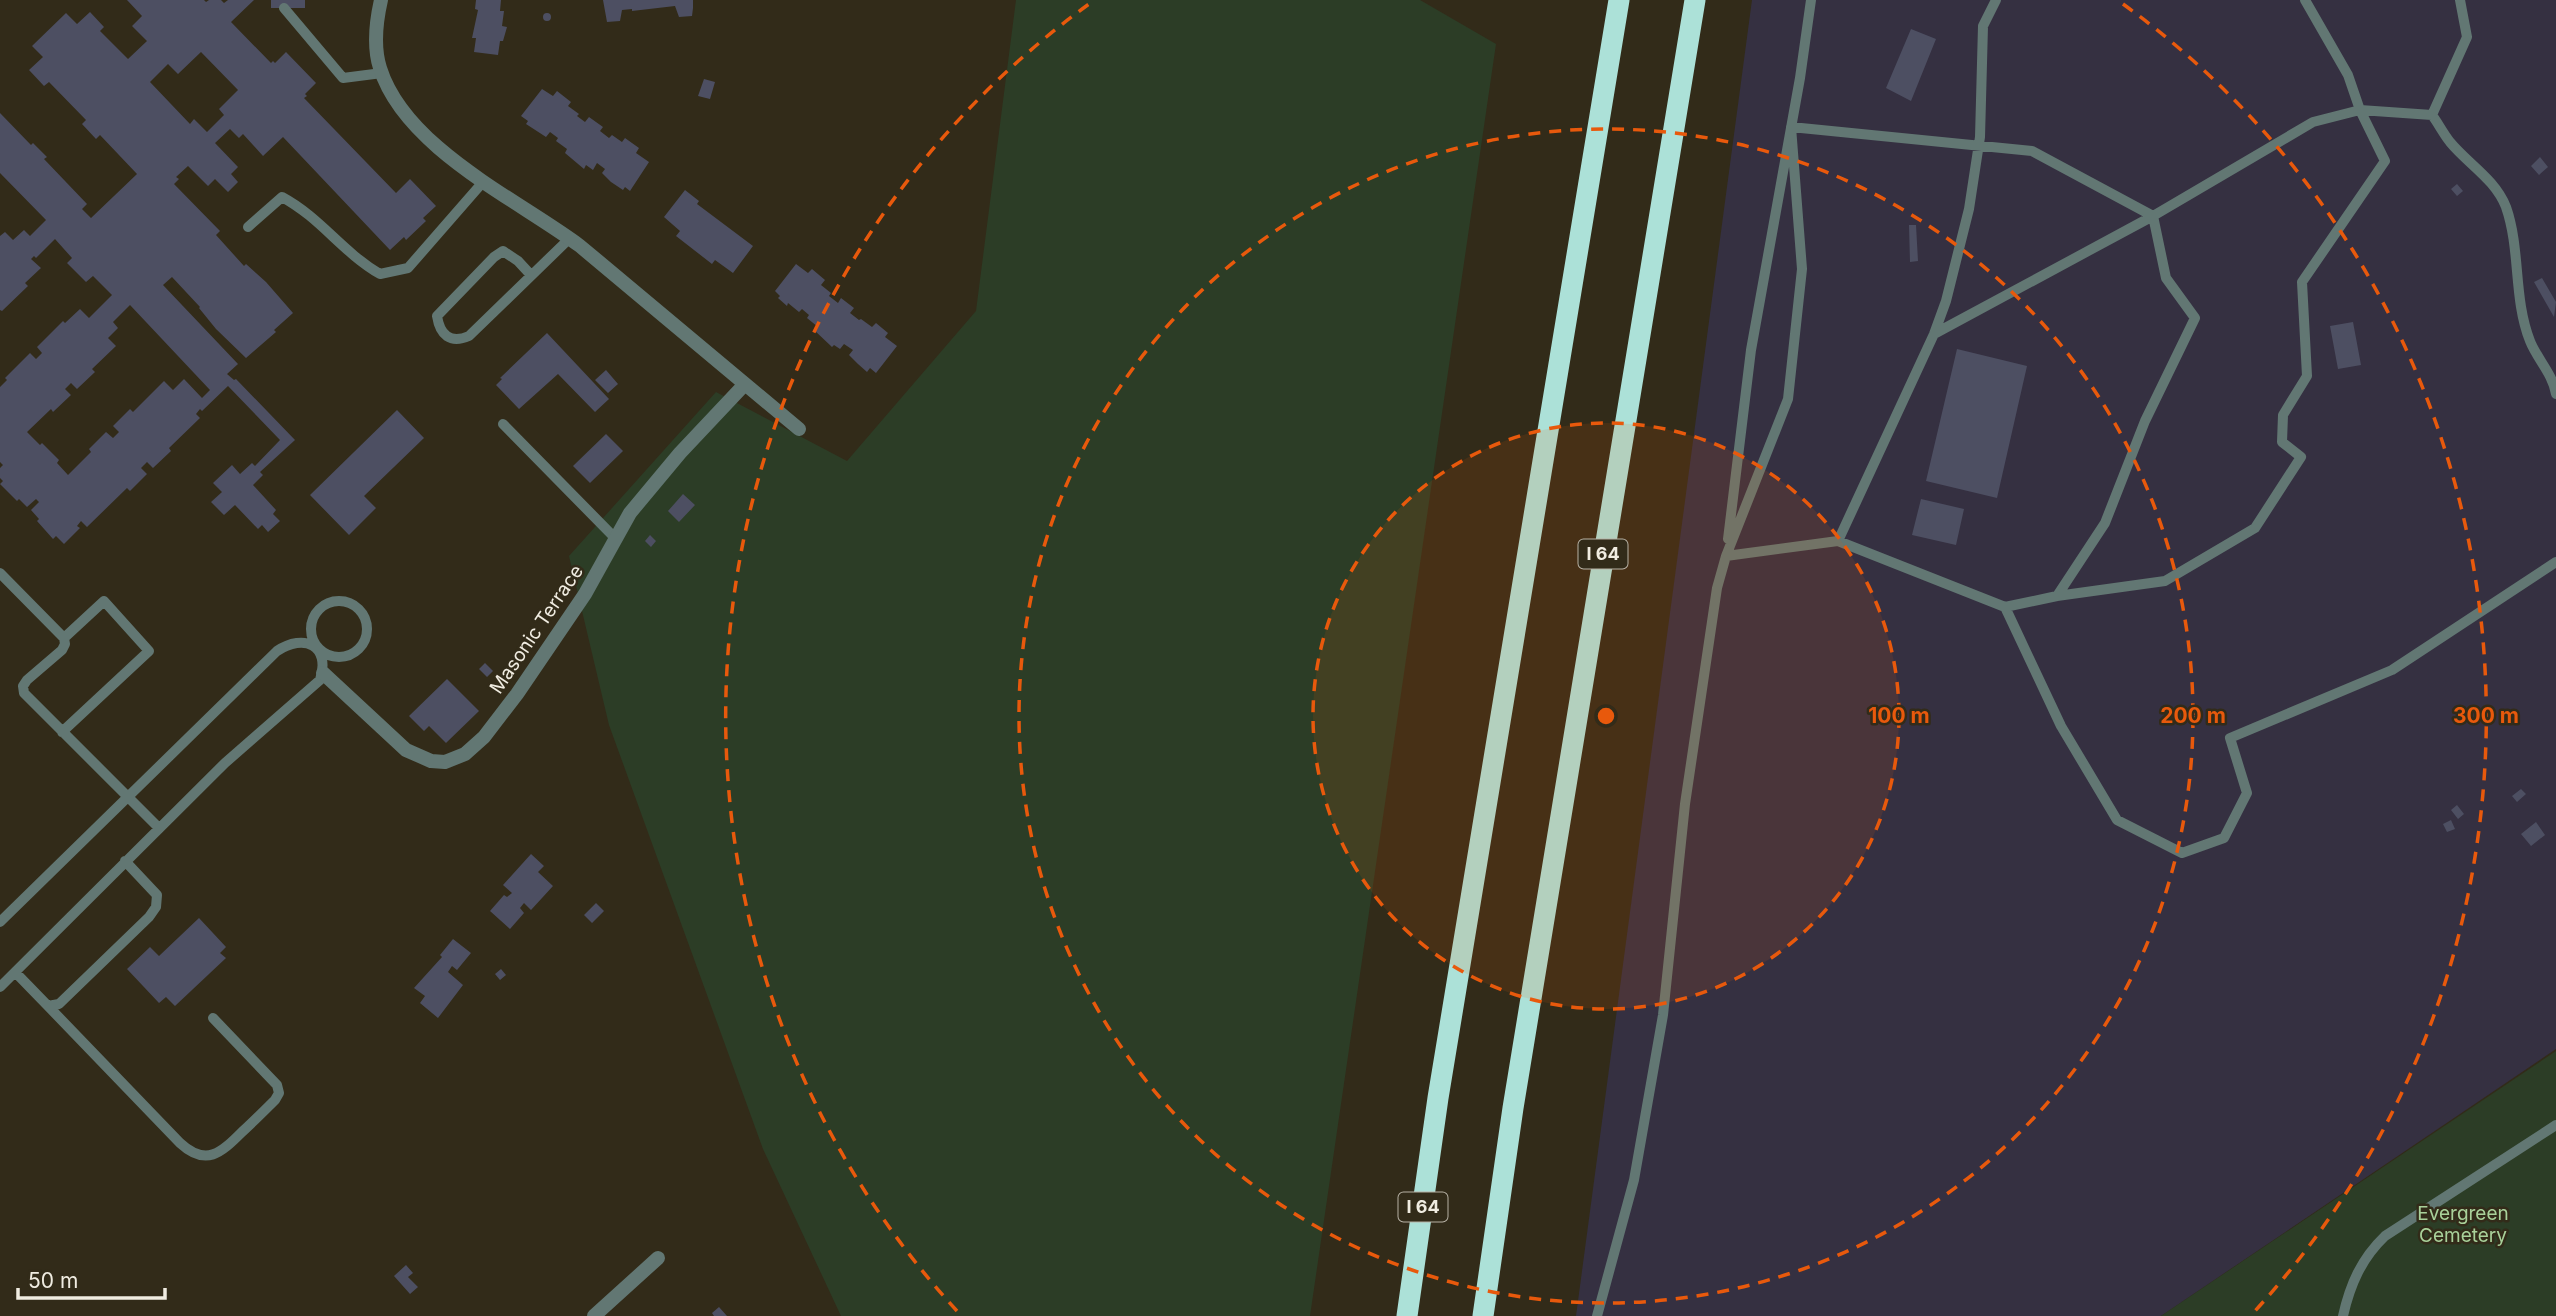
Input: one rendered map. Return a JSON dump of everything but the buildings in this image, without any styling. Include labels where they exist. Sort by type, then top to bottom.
[{"type":"highway","name":"I 64","points":[[1407,1316],[1438,1098],[1619,0]]},
{"type":"highway","name":"I 64","points":[[1483,1316],[1513,1108],[1695,0]]},
{"type":"street","points":[[381,0],[376,41],[382,73],[387,87],[415,124],[450,157],[483,182],[570,238],[799,429]]},
{"type":"street","name":"Masonic Terrace","points":[[323,673],[416,757],[445,762],[465,754],[484,737],[517,694],[586,594],[630,513],[671,463],[745,384]]},
{"type":"street","points":[[594,1316],[658,1258]]},
{"type":"lane","points":[[1726,556],[1751,350],[1811,0]]},
{"type":"lane","points":[[1838,541],[1934,334],[1946,301],[1969,209],[1978,146],[1983,26],[1996,0]]},
{"type":"lane","points":[[1726,556],[1838,541],[2005,607],[2057,596],[2165,581],[2255,528],[2301,457],[2282,442],[2283,415],[2307,376],[2302,282],[2385,161],[2360,110],[2348,75],[2305,0]]},
{"type":"lane","points":[[2432,114],[2467,37],[2460,0]]},
{"type":"lane","points":[[284,8],[343,78],[382,73]]},
{"type":"lane","points":[[1934,334],[2153,216],[2313,122],[2360,110],[2432,114]]},
{"type":"lane","points":[[2432,114],[2451,143],[2480,169],[2505,205],[2514,239],[2519,288],[2530,340],[2555,385],[2556,394]]},
{"type":"lane","points":[[1791,127],[2032,151],[2153,216]]},
{"type":"lane","points":[[1597,1316],[1634,1180],[1664,1015],[1685,804],[1717,588],[1726,556],[1788,399],[1802,269],[1791,127]]},
{"type":"lane","points":[[248,227],[282,197],[304,209],[363,264],[380,274],[408,268],[483,182]]},
{"type":"lane","points":[[2057,596],[2105,523],[2145,421],[2195,318],[2165,278],[2153,216]]},
{"type":"lane","points":[[530,274],[503,251],[437,316],[439,328],[449,338],[460,340],[469,337],[530,274],[570,238]]},
{"type":"lane","points":[[503,424],[615,538]]},
{"type":"lane","points":[[2005,607],[2061,726],[2117,820],[2182,853],[2224,838],[2247,793],[2230,738],[2392,670],[2556,562]]},
{"type":"lane","points":[[0,573],[64,638],[62,650],[27,680],[23,687],[24,693],[127,799],[159,828]]},
{"type":"lane","points":[[62,732],[149,650],[104,601],[64,638]]},
{"type":"lane","points":[[0,922],[277,651],[285,646],[308,644],[318,649],[334,657],[351,655],[358,649],[367,634],[367,625],[359,610],[343,601],[326,604],[319,609],[313,616],[310,633],[318,649],[323,657],[320,680],[264,728],[159,828],[0,987]]},
{"type":"lane","points":[[48,1006],[59,1004],[149,917],[156,907],[157,895],[125,862]]},
{"type":"lane","points":[[15,972],[190,1153],[202,1157],[225,1149],[279,1093],[277,1085],[213,1018]]},
{"type":"lane","points":[[2343,1316],[2356,1274],[2372,1248],[2385,1236],[2556,1125]]},
{"type":"shaded area","points":[[1752,0],[2556,0],[2556,1049],[2161,1316],[1576,1316]]},
{"type":"green space","points":[[1016,0],[1420,0],[1496,44],[1310,1316],[841,1316],[763,1149],[609,725],[569,556],[716,392],[847,461],[976,311]]},
{"type":"green space","name":"Evergreen Cemetery","points":[[2556,1051],[2556,1316],[2161,1316]]}]
